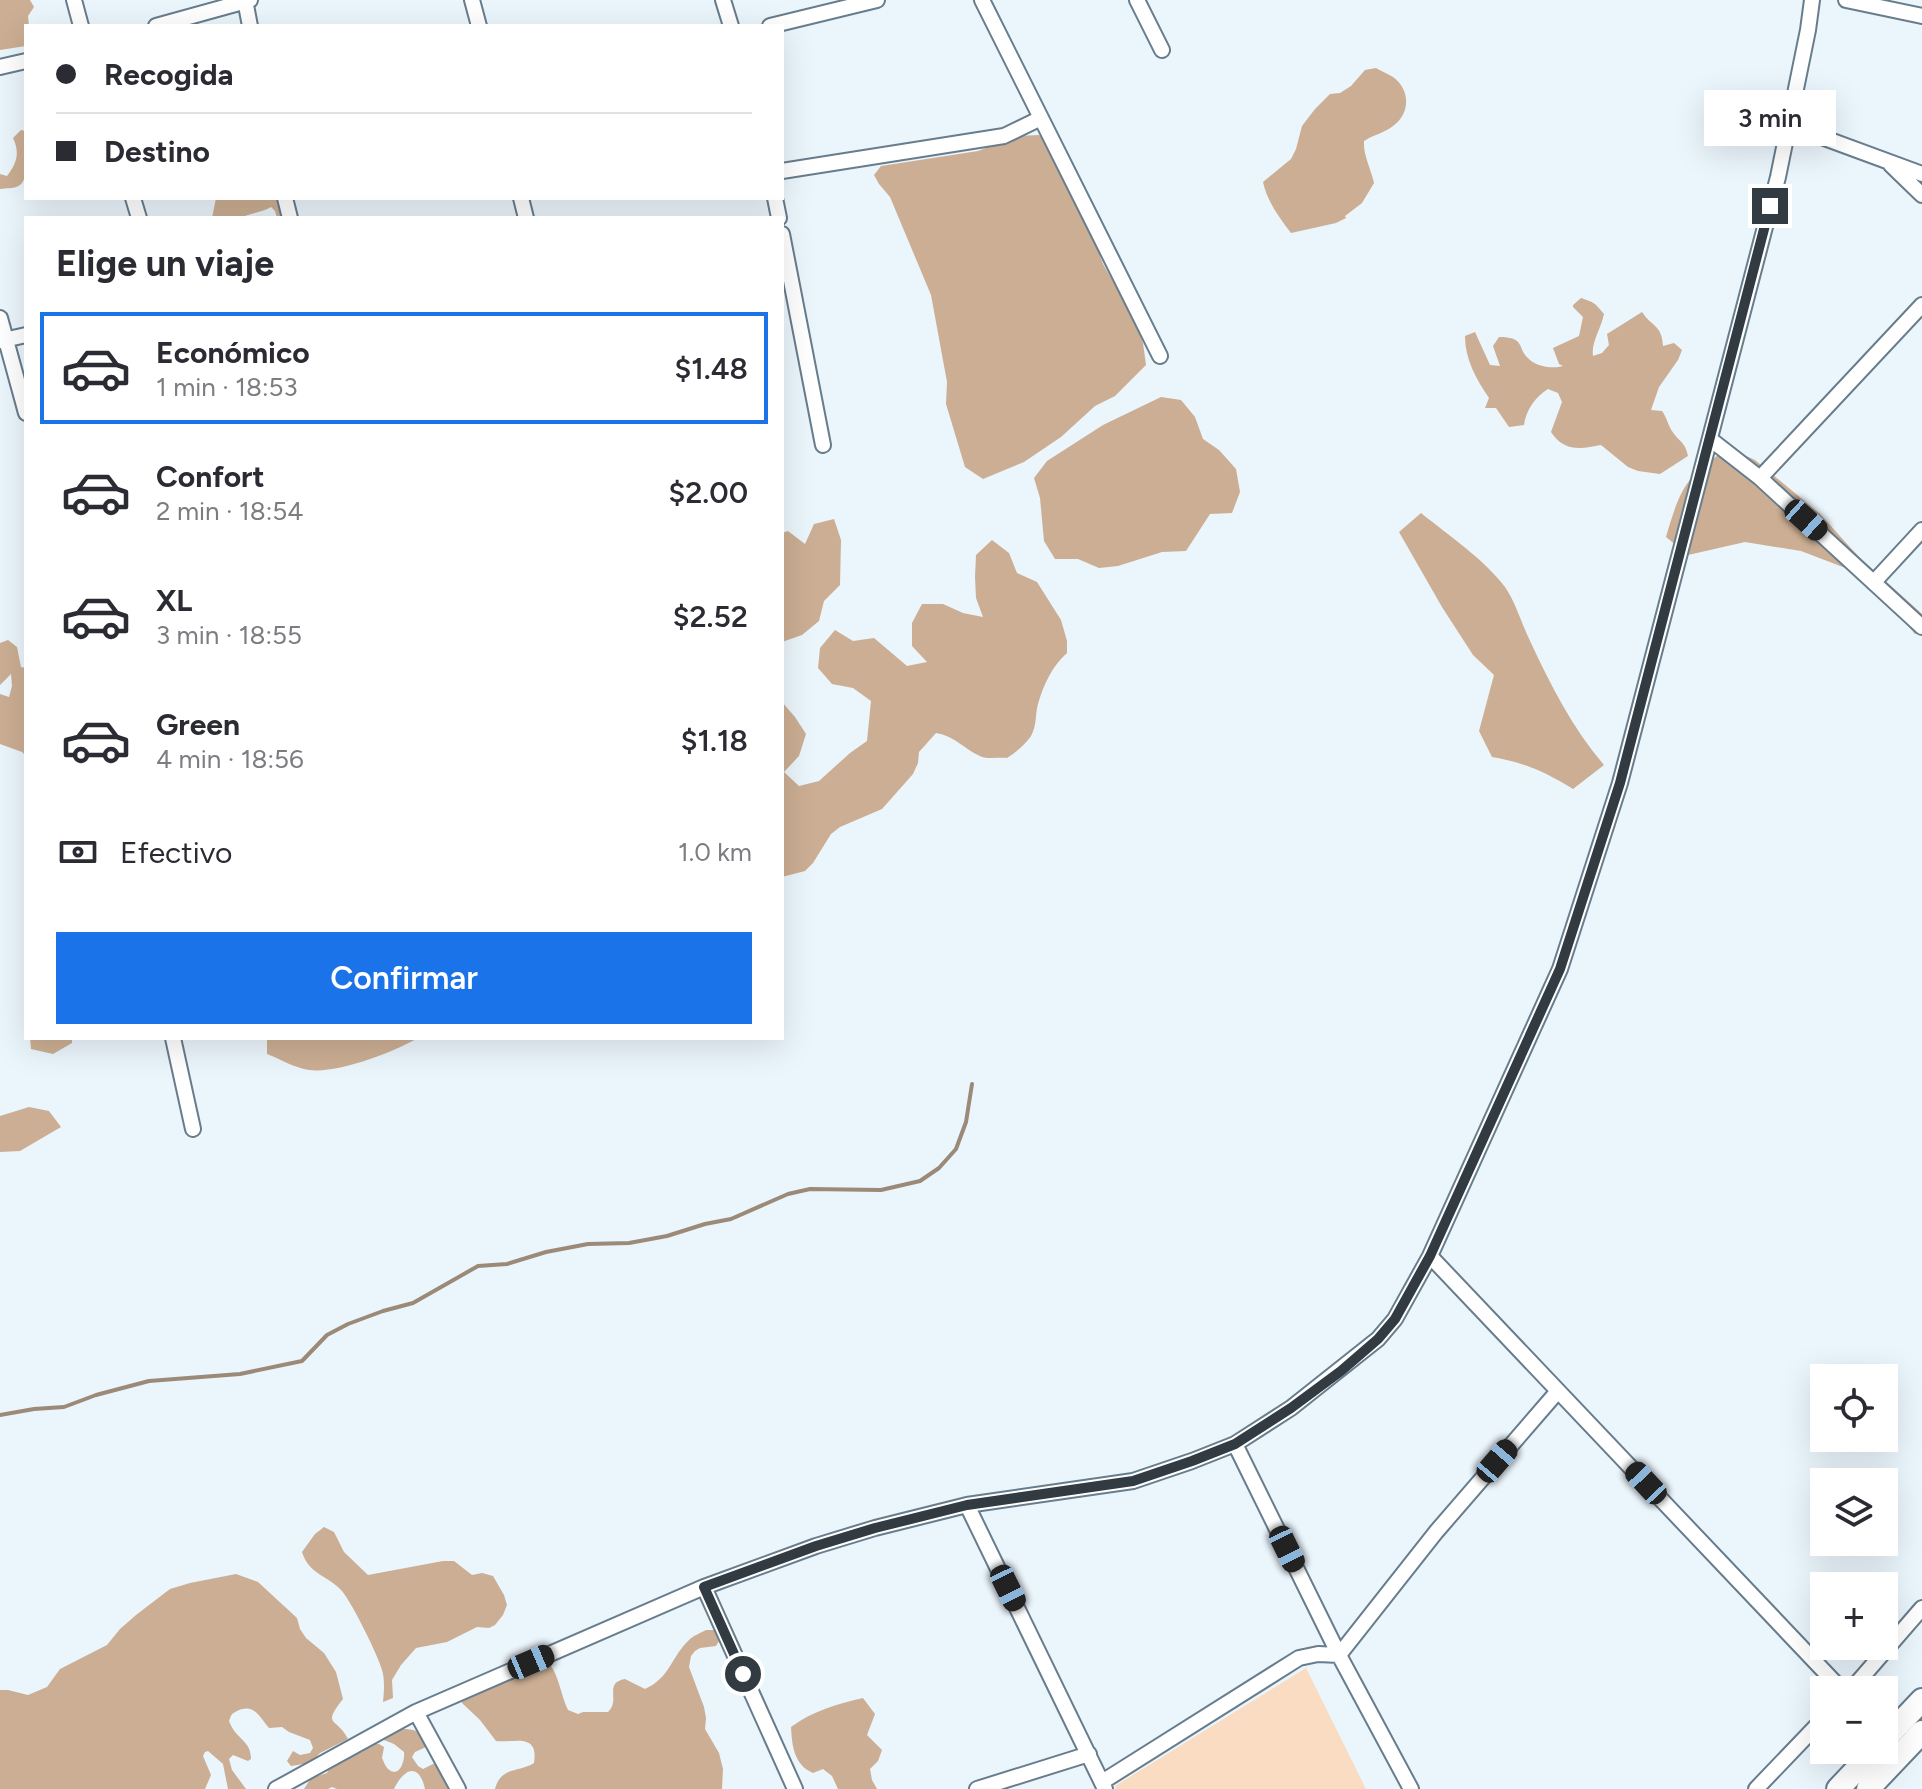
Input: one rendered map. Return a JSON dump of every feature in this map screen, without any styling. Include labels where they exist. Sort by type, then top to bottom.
[{"type":"highway","points":[[1898,1725],[1922,1700]]},
{"type":"highway","points":[[1868,1789],[1922,1732]]},
{"type":"highway","points":[[1838,1789],[1862,1764]]},
{"type":"street","points":[[74,0],[80,24]]},
{"type":"street","points":[[163,24],[247,0],[250,24]]},
{"type":"street","points":[[472,0],[478,24]]},
{"type":"street","points":[[723,0],[730,24]]},
{"type":"street","points":[[778,24],[877,0]]},
{"type":"street","points":[[982,0],[1160,356]]},
{"type":"street","points":[[1137,0],[1162,50]]},
{"type":"street","points":[[276,1789],[416,1712],[704,1587],[816,1546],[967,1505],[1133,1481],[1235,1444],[1291,1408],[1378,1339],[1395,1319],[1430,1256],[1560,969],[1620,783],[1710,439],[1778,177],[1812,0]]},
{"type":"street","points":[[1846,0],[1922,16]]},
{"type":"street","points":[[0,67],[24,61]]},
{"type":"street","points":[[784,171],[1004,136],[1041,118]]},
{"type":"street","points":[[1789,125],[1922,174]]},
{"type":"street","points":[[1887,160],[1922,195]]},
{"type":"street","points":[[784,244],[823,445]]},
{"type":"street","points":[[1760,478],[1922,305]]},
{"type":"street","points":[[0,318],[3,341],[24,407]]},
{"type":"street","points":[[3,341],[24,336]]},
{"type":"street","points":[[1710,439],[1760,478],[1922,627]]},
{"type":"street","points":[[1874,582],[1922,530]]},
{"type":"street","points":[[173,1040],[193,1129]]},
{"type":"street","points":[[1430,1256],[1829,1676]]},
{"type":"street","points":[[1339,1655],[1436,1532],[1558,1391]]},
{"type":"street","points":[[1235,1444],[1339,1655],[1411,1789]]},
{"type":"street","points":[[967,1505],[1104,1786],[1299,1658],[1318,1654],[1339,1655]]},
{"type":"street","points":[[704,1587],[795,1789]]},
{"type":"street","points":[[1863,1676],[1922,1608]]},
{"type":"street","points":[[416,1712],[458,1789]]},
{"type":"street","points":[[1756,1789],[1810,1733]]},
{"type":"street","points":[[977,1789],[1089,1754]]},
{"type":"shaded area","points":[[0,0],[30,0],[34,7],[28,16],[29,24],[24,24],[24,46],[0,50]]},
{"type":"shaded area","points":[[1376,68],[1399,82],[1406,102],[1399,121],[1364,141],[1374,183],[1362,203],[1346,218],[1291,233],[1270,202],[1263,182],[1291,159],[1302,126],[1315,109],[1330,94],[1340,93],[1351,86],[1365,70]]},
{"type":"shaded area","points":[[24,131],[24,178],[16,187],[0,189],[0,174],[7,176],[15,162],[17,153],[13,138]]},
{"type":"shaded area","points":[[1039,135],[1054,146],[1080,202],[1103,264],[1136,321],[1146,365],[1115,396],[1095,406],[1061,437],[1024,462],[983,479],[965,467],[946,404],[947,382],[931,295],[890,197],[874,175],[881,166],[978,151],[1017,136]]},
{"type":"shaded area","points":[[216,200],[280,200],[285,216],[276,216],[271,207],[246,216],[212,216]]},
{"type":"shaded area","points":[[1581,298],[1594,303],[1604,314],[1593,346],[1593,356],[1602,353],[1609,345],[1607,334],[1642,312],[1659,330],[1663,346],[1674,343],[1682,350],[1659,387],[1651,410],[1662,411],[1688,456],[1660,474],[1628,467],[1601,445],[1580,448],[1561,443],[1551,432],[1562,402],[1558,393],[1548,389],[1532,404],[1524,425],[1509,427],[1496,408],[1485,408],[1489,398],[1472,368],[1465,336],[1475,332],[1490,365],[1500,366],[1493,346],[1499,337],[1517,341],[1526,356],[1537,364],[1563,366],[1559,364],[1553,348],[1579,336],[1583,317],[1573,305]]},
{"type":"shaded area","points":[[1161,397],[1181,400],[1195,417],[1203,439],[1219,450],[1236,469],[1240,492],[1232,513],[1210,514],[1186,551],[1162,552],[1118,566],[1099,568],[1078,559],[1055,559],[1044,541],[1040,498],[1034,478],[1047,461],[1103,425]]},
{"type":"shaded area","points":[[1729,448],[1755,460],[1820,514],[1858,556],[1922,614],[1922,633],[1915,634],[1878,591],[1856,572],[1801,551],[1745,542],[1688,555],[1666,537],[1681,495],[1694,475]]},
{"type":"shaded area","points":[[1421,513],[1476,557],[1505,587],[1563,707],[1604,765],[1573,789],[1534,768],[1492,757],[1479,731],[1494,675],[1473,655],[1399,532]]},
{"type":"shaded area","points":[[834,519],[841,540],[840,585],[824,601],[819,621],[802,635],[784,641],[784,532],[788,531],[805,544],[814,524]]},
{"type":"shaded area","points":[[992,540],[1009,553],[1017,573],[1037,582],[1061,620],[1067,653],[1053,670],[1043,690],[1031,736],[1007,758],[988,758],[936,733],[919,752],[913,774],[882,809],[840,827],[831,834],[805,871],[784,876],[784,772],[799,786],[819,781],[867,741],[871,701],[853,688],[832,684],[818,668],[820,648],[835,630],[853,641],[874,638],[907,666],[927,662],[912,646],[912,623],[922,604],[943,604],[983,617],[976,598],[976,555]]},
{"type":"shaded area","points":[[8,640],[17,647],[21,667],[24,668],[24,754],[0,744],[0,694],[9,697],[12,686],[11,674],[0,685],[0,643]]},
{"type":"shaded area","points":[[784,704],[806,734],[799,756],[784,772]]},
{"type":"shaded area","points":[[30,1040],[72,1040],[72,1043],[53,1054],[31,1049]]},
{"type":"shaded area","points":[[267,1040],[414,1040],[365,1061],[334,1069],[309,1070],[267,1054]]},
{"type":"shaded area","points":[[29,1107],[49,1111],[61,1127],[20,1151],[0,1152],[0,1116]]},
{"type":"shaded area","points":[[324,1527],[334,1532],[344,1552],[368,1575],[454,1561],[472,1575],[482,1573],[493,1576],[507,1605],[503,1615],[489,1628],[477,1627],[447,1642],[416,1648],[392,1680],[393,1698],[383,1702],[382,1670],[358,1617],[342,1591],[309,1566],[302,1552]]},
{"type":"shaded area","points":[[236,1574],[258,1582],[297,1618],[306,1638],[324,1653],[336,1672],[343,1699],[332,1718],[348,1739],[320,1753],[310,1763],[291,1766],[287,1761],[293,1751],[300,1755],[310,1753],[313,1748],[310,1740],[282,1727],[269,1728],[256,1712],[243,1709],[232,1714],[229,1721],[249,1748],[251,1759],[248,1761],[233,1755],[229,1759],[232,1770],[246,1789],[228,1789],[223,1764],[208,1751],[203,1756],[211,1775],[205,1789],[0,1789],[0,1690],[28,1695],[47,1687],[60,1669],[107,1645],[120,1629],[170,1589]]},
{"type":"shaded area","points":[[706,1630],[714,1630],[719,1641],[716,1646],[695,1651],[689,1667],[704,1707],[705,1729],[719,1753],[723,1769],[722,1789],[495,1789],[506,1773],[534,1763],[533,1747],[524,1741],[496,1741],[461,1698],[549,1663],[568,1710],[578,1714],[608,1712],[612,1707],[613,1688],[618,1681],[625,1679],[645,1689],[660,1679],[689,1640]]},
{"type":"shaded area","points":[[1306,1668],[1366,1789],[1116,1789],[1115,1786]]},
{"type":"shaded area","points":[[863,1698],[875,1714],[867,1735],[882,1750],[878,1761],[870,1769],[877,1789],[838,1789],[832,1776],[823,1769],[813,1773],[798,1760],[793,1748],[791,1727],[816,1712]]},
{"type":"shaded area","points":[[395,1727],[413,1730],[423,1737],[426,1747],[412,1757],[423,1769],[435,1763],[448,1789],[425,1789],[419,1775],[411,1771],[402,1776],[394,1789],[304,1789],[311,1778],[327,1773],[330,1766],[373,1744],[384,1747],[382,1758],[388,1769],[399,1770],[404,1752],[384,1740],[383,1735]]},
{"type":"waterway","points":[[0,1415],[64,1407],[149,1381],[240,1374],[302,1361],[327,1335],[348,1324],[413,1303],[478,1266],[507,1264],[588,1244],[629,1243],[667,1236],[731,1219],[788,1194],[810,1189],[881,1190],[920,1181],[939,1168],[956,1149],[966,1122],[972,1084]]},
{"type":"route","points":[[743,1674],[704,1587],[875,1528],[967,1505],[1133,1481],[1192,1461],[1235,1444],[1291,1408],[1341,1371],[1378,1339],[1395,1319],[1430,1256],[1560,969],[1620,783],[1770,206]]}]
